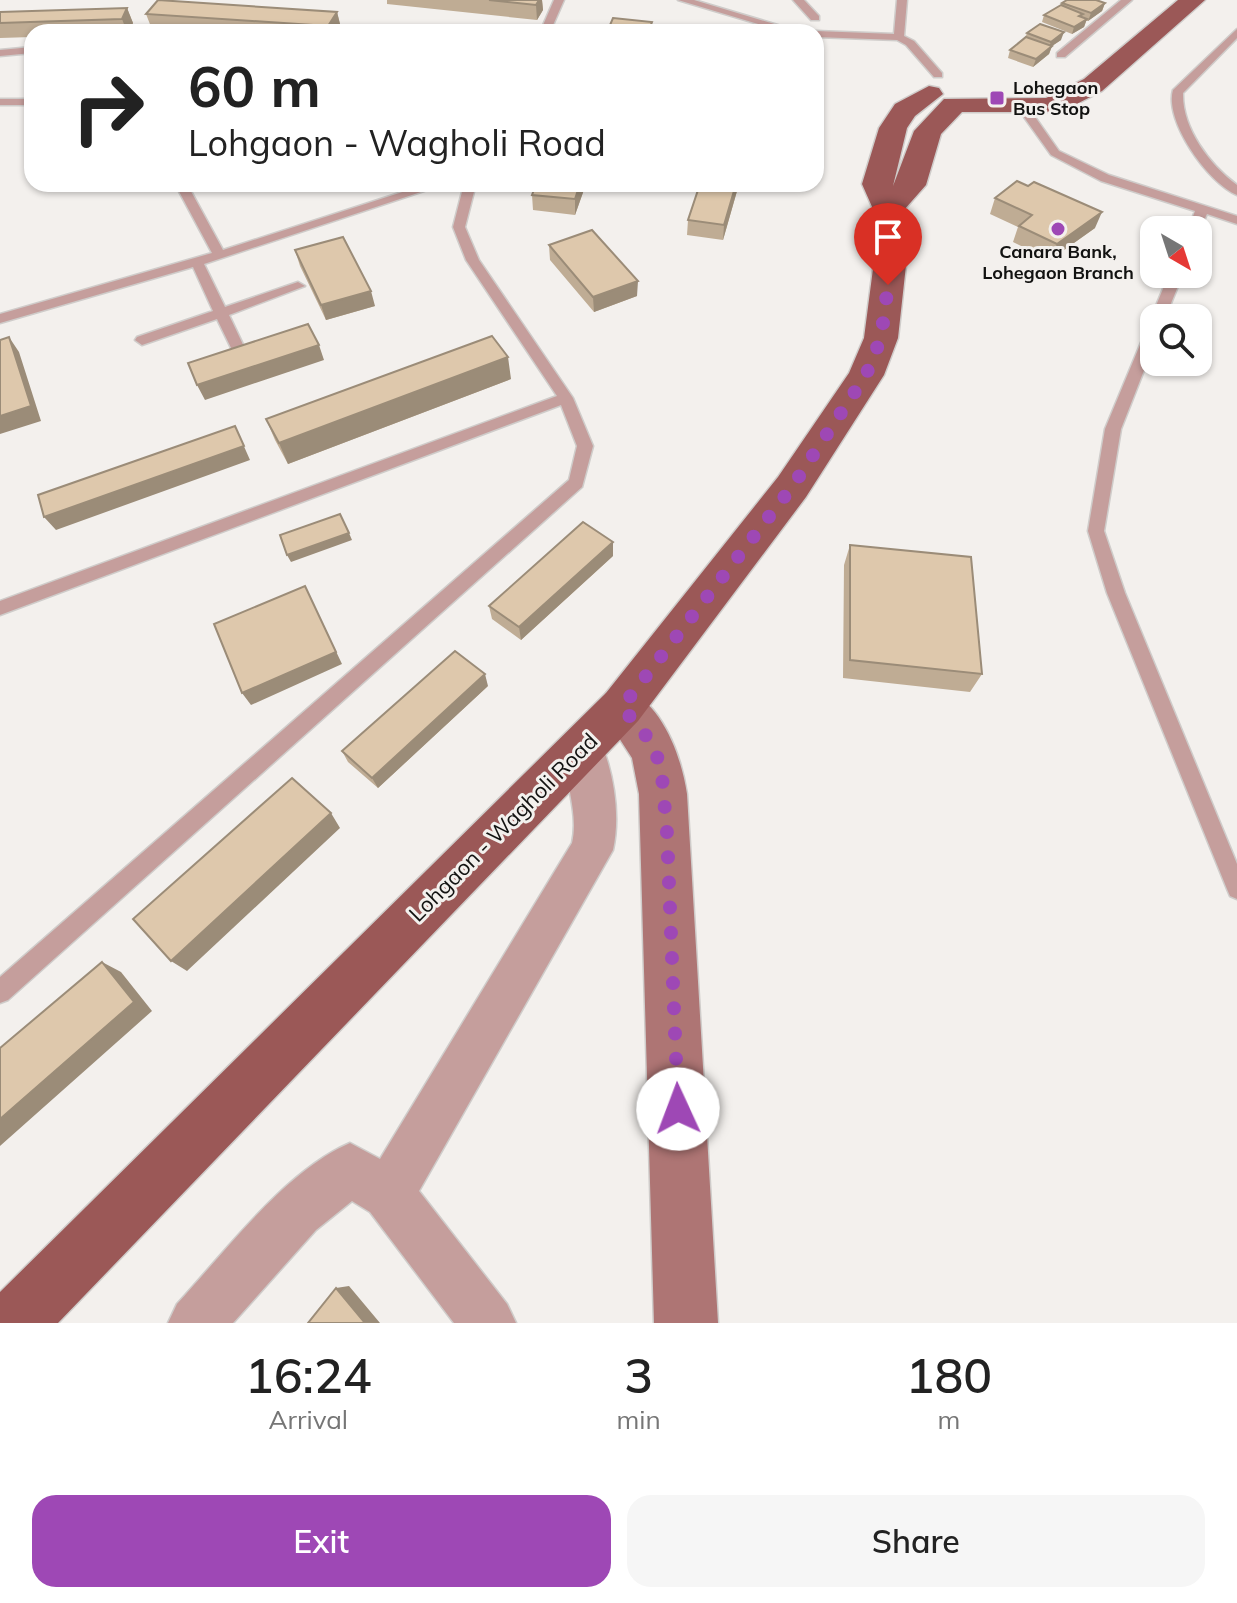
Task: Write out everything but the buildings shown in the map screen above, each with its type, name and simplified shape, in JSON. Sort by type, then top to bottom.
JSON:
[{"type":"main road","points":[[960,89],[1022,106],[1051,106],[1107,74],[1193,0]]},
{"type":"main road","points":[[960,89],[1045,86],[1077,92]]},
{"type":"main road","name":"Lohgaon - Wagholi Road","points":[[14,1323],[622,707],[792,487],[866,375],[881,338],[886,309],[893,238],[888,209],[911,185],[928,131],[960,89]]},
{"type":"main road","points":[[622,707],[647,737],[661,765],[686,1323]]},
{"type":"street","points":[[388,1194],[592,850],[598,822],[583,746]]},
{"type":"street","points":[[196,1323],[298,1212],[350,1169],[388,1194],[488,1323]]},
{"type":"lane","points":[[548,24],[559,0]]},
{"type":"lane","points":[[683,0],[768,24]]},
{"type":"lane","points":[[798,0],[815,18]]},
{"type":"lane","points":[[899,37],[902,0]]},
{"type":"lane","points":[[1061,55],[1127,0]]},
{"type":"lane","points":[[1237,32],[1177,92],[1175,103],[1202,157],[1222,181],[1237,191]]},
{"type":"lane","points":[[824,34],[899,37],[910,43],[960,89]]},
{"type":"lane","points":[[0,53],[24,51]]},
{"type":"lane","points":[[0,102],[24,102]]},
{"type":"lane","points":[[1022,106],[1055,153],[1105,178],[1237,220]]},
{"type":"lane","points":[[185,192],[220,255]]},
{"type":"lane","points":[[0,319],[220,255],[414,192]]},
{"type":"lane","points":[[0,992],[576,483],[585,446],[566,398],[473,260],[459,227],[468,192]]},
{"type":"lane","points":[[1200,216],[1202,210]]},
{"type":"lane","points":[[197,262],[240,353]]},
{"type":"lane","points":[[142,340],[298,286]]},
{"type":"lane","points":[[1140,362],[1113,429],[1096,531],[1116,593],[1237,889]]},
{"type":"lane","points":[[0,608],[566,398]]},
{"type":"place","name":"Lohegaon Bus Stop","points":[[997,98]]},
{"type":"place","name":"Canara Bank, Lohegaon Branch","points":[[1058,229]]},
{"type":"route","points":[[678,1109],[667,833],[661,765],[647,737],[622,707],[792,487],[866,375],[881,338],[888,285]]}]
